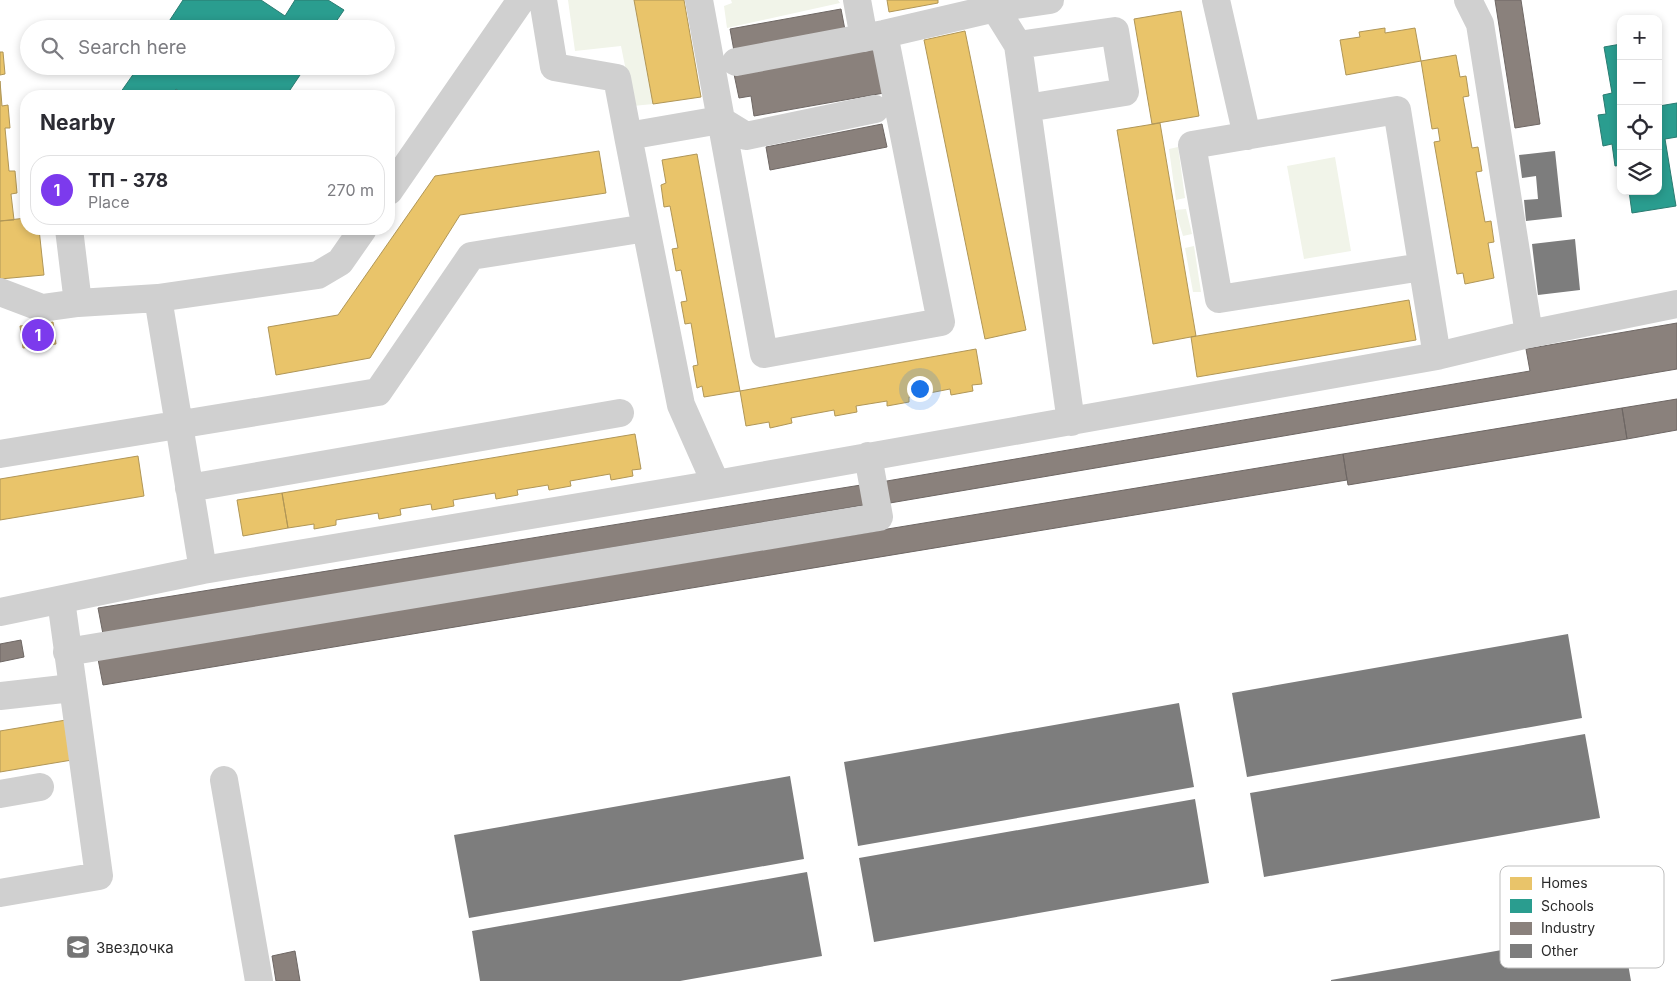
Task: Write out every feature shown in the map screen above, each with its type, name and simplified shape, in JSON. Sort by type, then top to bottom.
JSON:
[{"type":"street","points":[[395,182],[521,0]]},
{"type":"street","points":[[542,0],[554,67],[617,78],[681,405],[716,484]]},
{"type":"street","points":[[699,0],[764,354],[941,322],[874,36],[857,0]]},
{"type":"street","points":[[736,62],[874,36],[994,4],[1050,0]]},
{"type":"street","points":[[1216,0],[1247,136]]},
{"type":"street","points":[[1468,0],[1480,24],[1529,334]]},
{"type":"street","points":[[994,4],[1018,46],[1072,422]]},
{"type":"street","points":[[1018,46],[1115,31],[1125,92],[1027,108]]},
{"type":"street","points":[[628,136],[720,120],[746,136],[876,110]]},
{"type":"street","points":[[1422,267],[1219,298],[1192,145],[1397,110],[1437,356]]},
{"type":"street","points":[[0,454],[378,392],[471,256],[646,228]]},
{"type":"street","points":[[70,235],[78,303]]},
{"type":"street","points":[[0,292],[42,308],[78,303],[158,298],[318,275],[340,262],[359,235]]},
{"type":"street","points":[[158,298],[203,570]]},
{"type":"street","points":[[0,612],[203,570],[716,484],[1437,356],[1529,334],[1677,304]]},
{"type":"street","points":[[189,488],[620,413]]},
{"type":"street","points":[[67,652],[878,517],[868,456]]},
{"type":"street","points":[[0,893],[99,876],[61,600]]},
{"type":"street","points":[[0,696],[72,688]]},
{"type":"street","points":[[224,780],[259,981]]},
{"type":"street","points":[[0,794],[40,787]]},
{"type":"shaded area","points":[[568,0],[634,0],[653,104],[633,106],[621,46],[575,51]]},
{"type":"shaded area","points":[[731,0],[838,0],[840,3],[727,28],[724,6],[732,3]]},
{"type":"shaded area","points":[[1178,147],[1185,198],[1176,200],[1169,149]]},
{"type":"shaded area","points":[[1335,157],[1351,251],[1304,259],[1287,166]]},
{"type":"shaded area","points":[[1186,209],[1192,234],[1183,236],[1175,210]]},
{"type":"shaded area","points":[[1194,246],[1201,292],[1193,292],[1185,248]]},
{"type":"building: Homes","points":[[634,0],[684,0],[701,97],[653,104]]},
{"type":"building: Homes","points":[[887,0],[938,0],[938,3],[889,12]]},
{"type":"building: Homes","points":[[1181,11],[1199,116],[1152,124],[1134,19]]},
{"type":"building: Homes","points":[[1385,28],[1385,33],[1415,28],[1421,61],[1346,75],[1340,40],[1360,37],[1359,32]]},
{"type":"building: Homes","points":[[965,31],[1026,330],[985,339],[924,40]]},
{"type":"building: Homes","points":[[0,52],[3,52],[5,74],[0,75]]},
{"type":"building: Homes","points":[[1456,55],[1460,77],[1466,76],[1469,96],[1463,97],[1472,148],[1478,147],[1482,171],[1476,172],[1485,222],[1491,221],[1494,242],[1488,243],[1494,278],[1465,284],[1463,273],[1457,274],[1434,142],[1440,141],[1438,128],[1432,129],[1421,61]]},
{"type":"building: Homes","points":[[0,81],[2,106],[8,105],[10,128],[5,128],[9,171],[15,171],[17,193],[11,194],[14,220],[0,221]]},
{"type":"building: Homes","points":[[1160,123],[1196,336],[1153,344],[1117,130]]},
{"type":"building: Homes","points":[[599,151],[606,193],[460,215],[370,358],[276,375],[268,327],[338,315],[435,176]]},
{"type":"building: Homes","points":[[697,154],[740,391],[704,397],[702,386],[697,388],[693,366],[698,365],[691,323],[685,324],[681,302],[687,301],[681,270],[676,271],[672,249],[678,248],[670,206],[664,207],[661,185],[666,183],[662,160]]},
{"type":"building: Homes","points":[[20,219],[20,235],[40,235],[44,275],[0,279],[0,221]]},
{"type":"building: Homes","points":[[1409,300],[1416,340],[1197,377],[1191,337]]},
{"type":"building: Homes","points":[[53,322],[56,344],[23,348],[20,326]]},
{"type":"building: Homes","points":[[976,349],[982,384],[972,385],[973,391],[951,395],[950,389],[909,397],[909,402],[887,406],[887,401],[856,406],[857,412],[835,416],[834,410],[791,418],[792,423],[770,428],[769,422],[746,426],[740,391]]},
{"type":"building: Homes","points":[[635,434],[641,469],[632,470],[633,476],[611,480],[610,474],[570,481],[571,486],[549,490],[548,485],[517,490],[518,495],[496,499],[495,493],[453,500],[454,506],[432,510],[431,504],[400,509],[401,515],[379,519],[378,513],[336,520],[336,525],[314,529],[314,524],[288,528],[282,493]]},
{"type":"building: Homes","points":[[138,456],[144,496],[0,520],[0,479]]},
{"type":"building: Homes","points":[[282,493],[288,528],[243,536],[237,500]]},
{"type":"building: Homes","points":[[66,720],[72,760],[0,772],[0,731]]},
{"type":"building: Schools","points":[[183,0],[261,0],[285,16],[295,0],[328,0],[344,10],[337,20],[170,20]]},
{"type":"building: Schools","points":[[1617,45],[1617,166],[1615,166],[1612,144],[1603,146],[1598,115],[1606,114],[1603,95],[1612,93],[1604,47]]},
{"type":"building: Schools","points":[[133,75],[300,75],[290,90],[122,90]]},
{"type":"building: Schools","points":[[1677,103],[1677,137],[1665,139],[1676,206],[1632,213],[1630,195],[1662,195],[1662,106]]},
{"type":"building: Industry","points":[[1495,0],[1521,0],[1540,124],[1515,128]]},
{"type":"building: Industry","points":[[841,9],[845,30],[734,51],[730,29]]},
{"type":"building: Industry","points":[[876,48],[884,93],[754,116],[751,96],[739,98],[734,74]]},
{"type":"building: Industry","points":[[882,124],[887,147],[770,170],[766,147]]},
{"type":"building: Industry","points":[[1677,323],[1677,369],[884,504],[881,482],[1530,371],[1526,349]]},
{"type":"building: Industry","points":[[1677,399],[1677,430],[1627,439],[1622,408]]},
{"type":"building: Industry","points":[[1622,408],[1627,439],[1348,485],[1343,454]]},
{"type":"building: Industry","points":[[1343,454],[1347,480],[103,685],[98,659]]},
{"type":"building: Industry","points":[[861,485],[864,505],[103,634],[98,608]]},
{"type":"building: Industry","points":[[21,640],[24,657],[0,662],[0,644]]},
{"type":"building: Industry","points":[[295,951],[300,981],[276,981],[272,956]]},
{"type":"building: Other","points":[[1555,151],[1562,217],[1526,221],[1524,200],[1538,199],[1536,176],[1522,178],[1519,155]]},
{"type":"building: Other","points":[[1575,239],[1580,290],[1538,295],[1532,244]]},
{"type":"building: Other","points":[[1568,634],[1582,718],[1247,777],[1232,693]]},
{"type":"building: Other","points":[[1179,703],[1194,787],[858,846],[844,762]]},
{"type":"building: Other","points":[[1585,734],[1600,818],[1264,877],[1250,793]]},
{"type":"building: Other","points":[[790,776],[804,859],[469,918],[454,835]]},
{"type":"building: Other","points":[[1195,799],[1209,883],[874,942],[859,858]]},
{"type":"building: Other","points":[[807,872],[822,956],[680,981],[480,981],[472,931]]},
{"type":"building: Other","points":[[1500,950],[1500,968],[1629,968],[1631,981],[1331,981]]},
{"type":"place","name":"ТП - 378","points":[[38,335]]},
{"type":"place","name":"Звездочка","points":[[78,947]]}]
